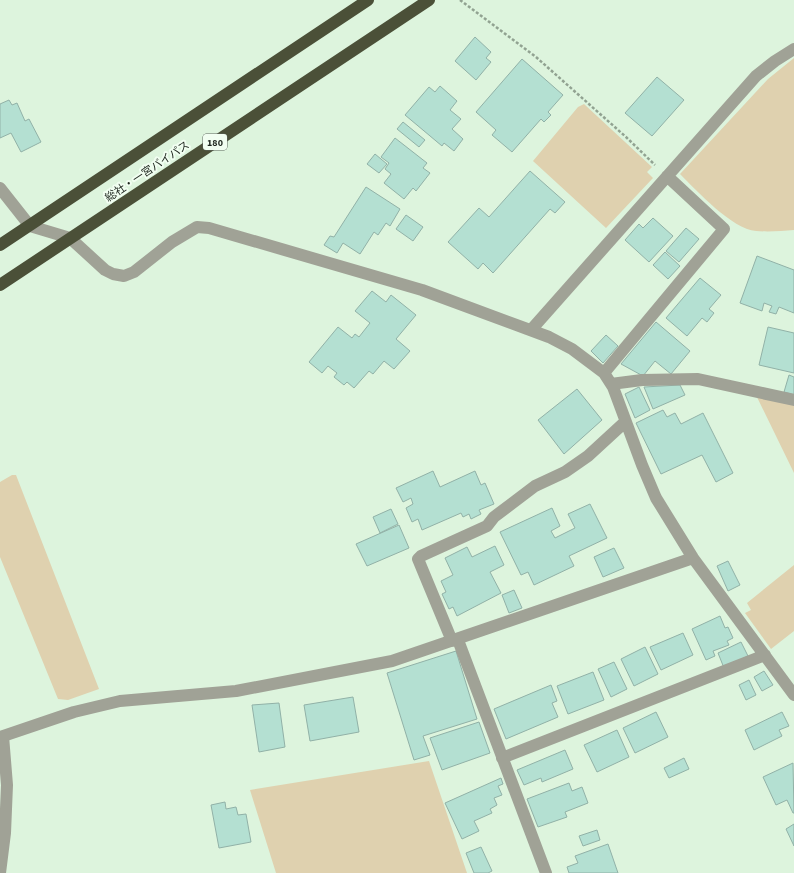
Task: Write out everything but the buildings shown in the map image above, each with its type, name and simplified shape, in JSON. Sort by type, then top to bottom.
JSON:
[{"type":"highway","name":"総社・一宮バイパス","points":[[0,245],[368,0]]},
{"type":"highway","name":"総社・一宮バイパス","points":[[0,285],[430,0]]},
{"type":"street","points":[[531,330],[756,76],[775,61],[794,49]]},
{"type":"street","points":[[607,378],[724,229],[667,176]]},
{"type":"street","points":[[0,188],[30,226],[70,238],[105,270],[113,274],[124,276],[134,272],[172,242],[197,227],[209,228],[422,290],[549,337],[572,349],[607,378],[656,498],[694,558],[794,695]]},
{"type":"street","points":[[607,378],[642,380],[698,380],[794,400]]},
{"type":"street","points":[[546,873],[455,640],[418,559],[421,556],[487,526],[494,517],[535,486],[565,472],[588,456],[626,422]]},
{"type":"street","points":[[0,873],[5,833],[7,785],[1,737],[74,712],[120,701],[236,691],[392,661],[694,558]]},
{"type":"street","points":[[502,758],[765,656]]},
{"type":"path","points":[[460,0],[536,56],[667,176]]},
{"type":"shaded area","points":[[794,58],[794,230],[756,231],[747,229],[736,224],[715,208],[680,174],[768,79]]},
{"type":"shaded area","points":[[584,104],[652,167],[647,172],[653,178],[606,228],[533,161],[578,107]]},
{"type":"shaded area","points":[[755,393],[794,403],[794,473]]},
{"type":"shaded area","points":[[12,475],[16,475],[99,689],[68,700],[58,699],[0,557],[0,482]]},
{"type":"shaded area","points":[[794,565],[794,631],[771,649],[745,613],[751,610],[747,603]]},
{"type":"shaded area","points":[[429,761],[467,873],[276,873],[250,790]]}]
